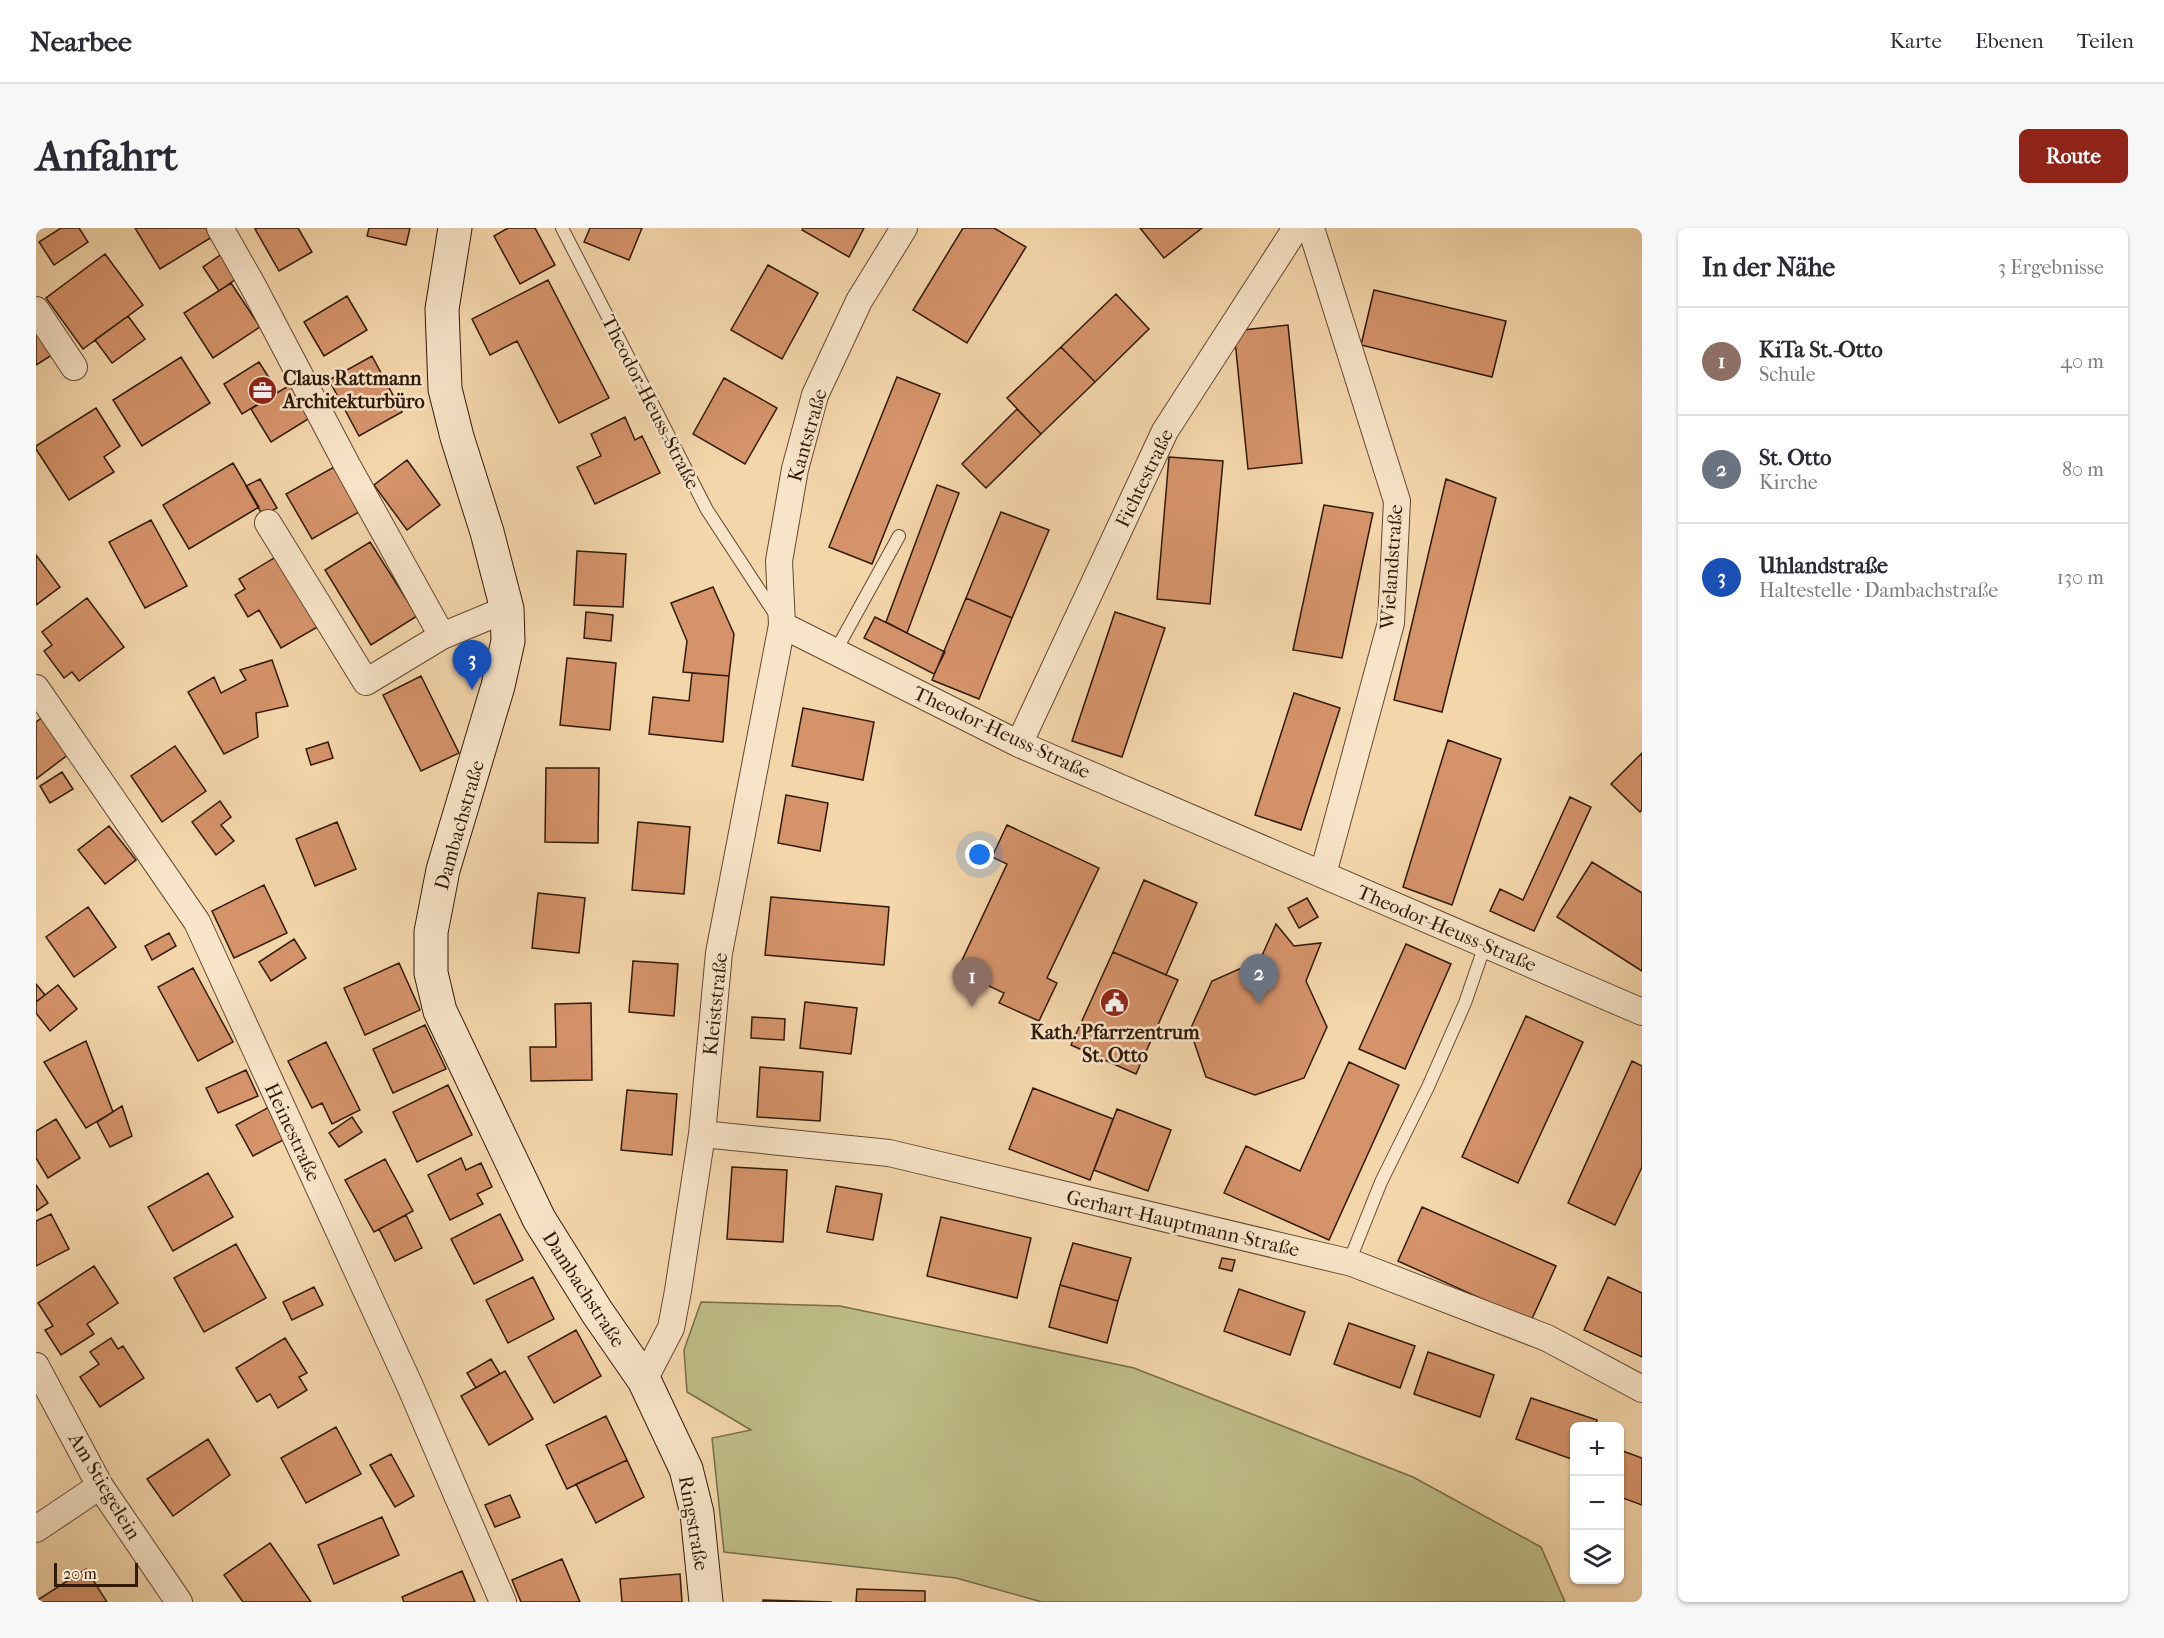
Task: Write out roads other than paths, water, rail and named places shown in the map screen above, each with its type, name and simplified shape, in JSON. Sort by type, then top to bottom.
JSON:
[{"type":"street","points":[[220,228],[442,636]]},
{"type":"street","name":"Dambachstraße","points":[[455,228],[442,309],[446,388],[457,437],[487,532],[507,609],[508,642],[498,686],[443,870],[431,932],[430,973],[440,1011],[539,1219],[597,1312],[644,1380]]},
{"type":"street","name":"Kantstraße","points":[[782,625],[779,561],[795,469],[815,394],[859,301],[904,228]]},
{"type":"street","name":"Fichtestraße","points":[[1019,744],[1165,431],[1296,228]]},
{"type":"street","name":"Wielandstraße","points":[[1311,228],[1397,501],[1391,623],[1323,874]]},
{"type":"street","points":[[36,310],[74,367]]},
{"type":"street","points":[[268,523],[366,682],[442,636],[507,609]]},
{"type":"street","name":"Theodor-Heuss-Straße","points":[[782,625],[1019,744],[1642,1012]]},
{"type":"street","name":"Kleiststraße","points":[[644,1380],[671,1328],[702,1134],[719,953],[782,625]]},
{"type":"street","name":"Heinestraße","points":[[36,688],[197,922],[410,1386],[503,1602]]},
{"type":"street","name":"Gerhart-Hauptmann-Straße","points":[[702,1134],[889,1153],[1349,1262],[1547,1338],[1642,1389]]},
{"type":"street","name":"Am Stiegelein","points":[[36,1366],[100,1486],[179,1602]]},
{"type":"street","name":"Ringstraße","points":[[644,1380],[686,1469],[697,1513],[706,1602]]},
{"type":"street","points":[[36,1529],[100,1486]]},
{"type":"lane","name":"Theodor-Heuss-Straße","points":[[562,228],[707,510],[782,625]]},
{"type":"lane","points":[[835,652],[899,536]]},
{"type":"lane","points":[[1349,1262],[1381,1182],[1428,1087],[1465,1003],[1485,945]]},
{"type":"place","name":"Claus Rattmann Architekturbüro","points":[[262,390]]},
{"type":"place","name":"Uhlandstraße","points":[[472,690]]},
{"type":"place","name":"Kath. Pfarrzentrum St. Otto","points":[[1115,1002]]},
{"type":"place","name":"St. Otto","points":[[1259,1004]]},
{"type":"place","name":"KiTa St.-Otto","points":[[972,1007]]}]
